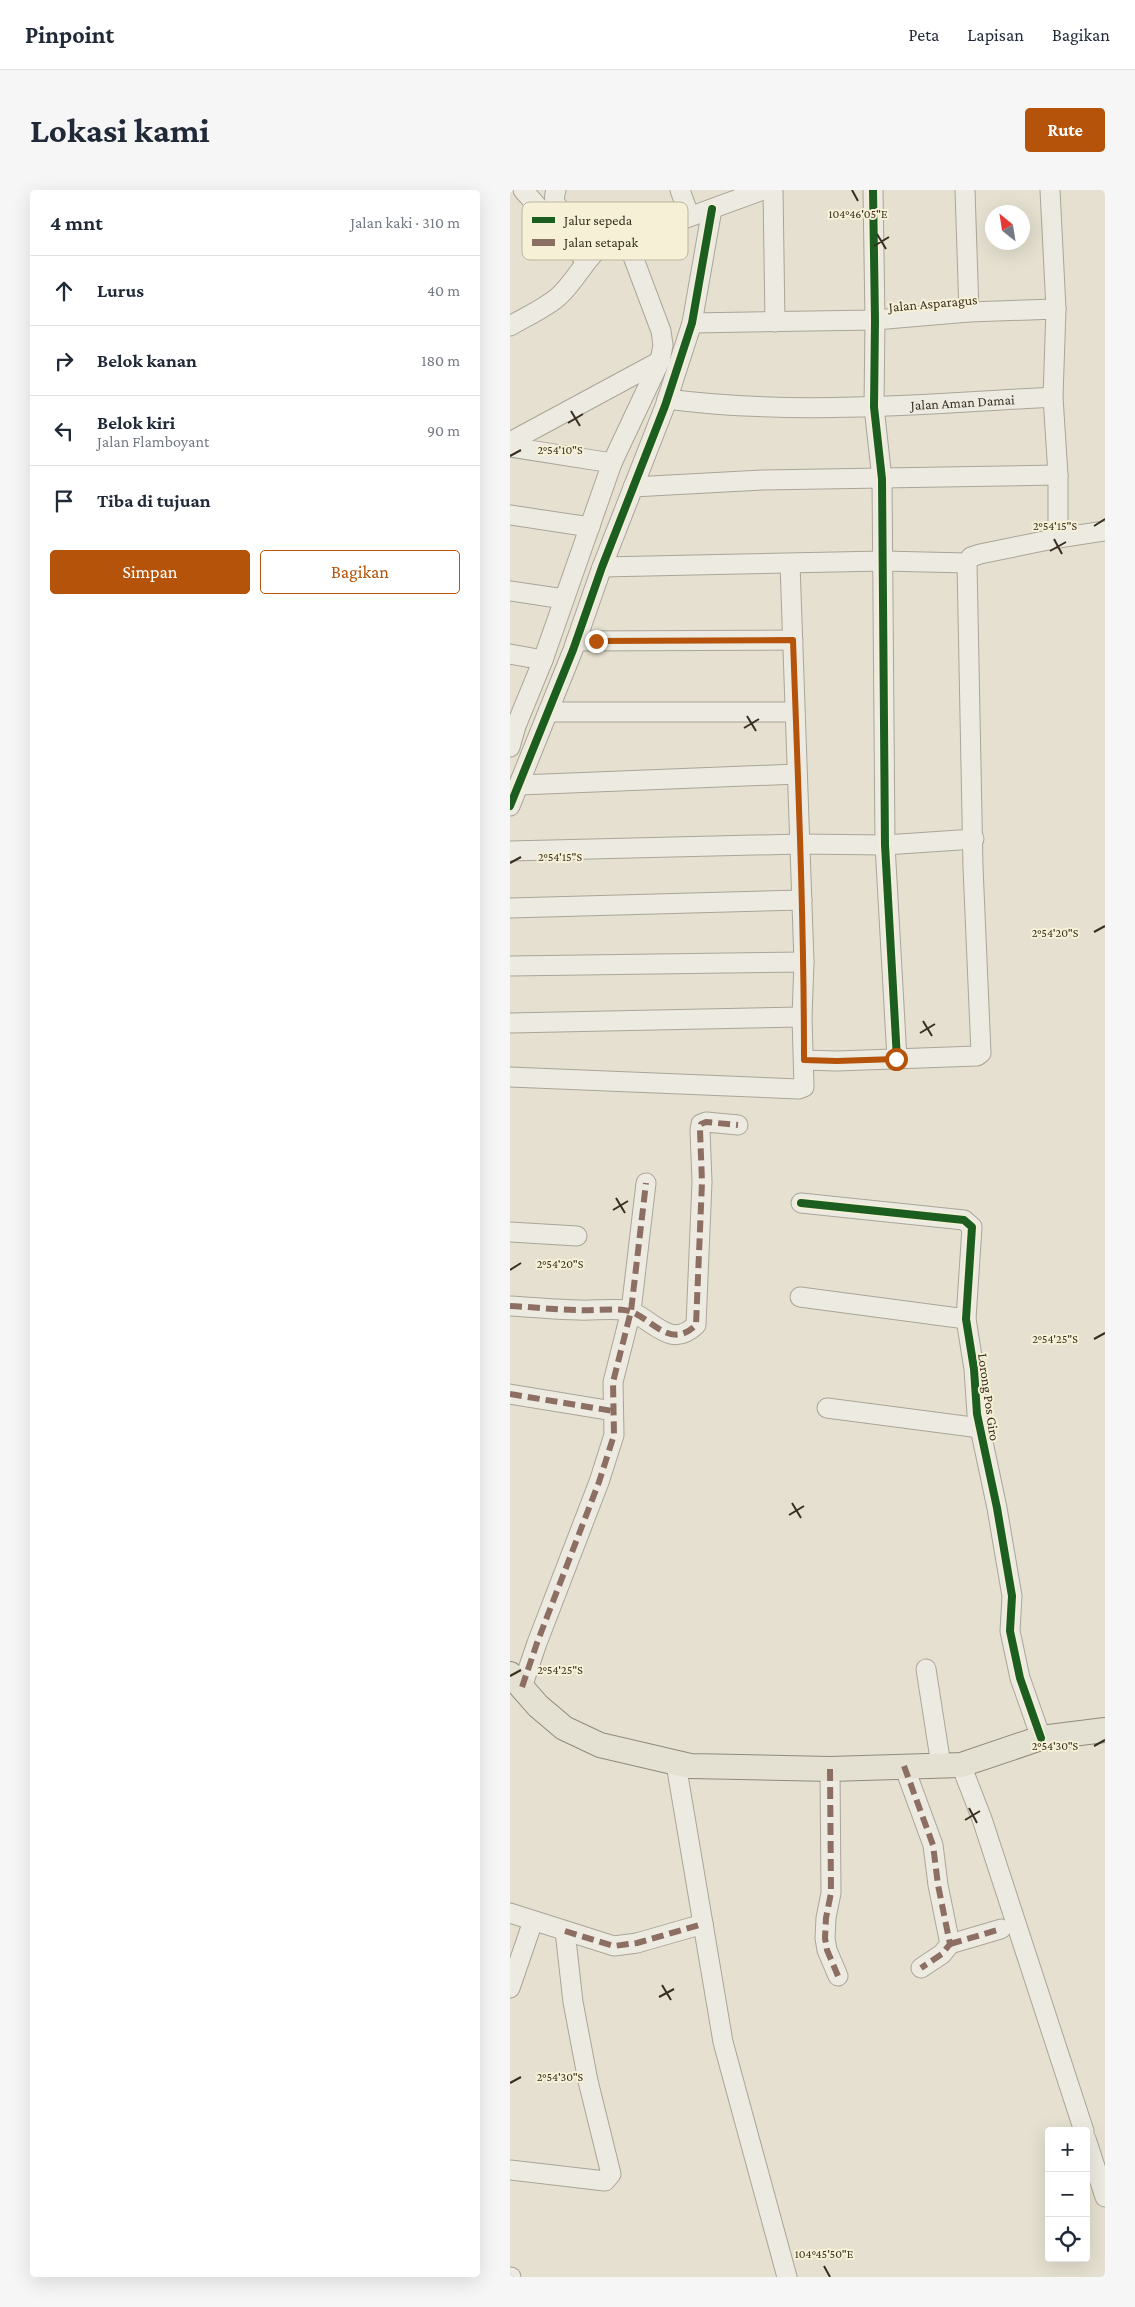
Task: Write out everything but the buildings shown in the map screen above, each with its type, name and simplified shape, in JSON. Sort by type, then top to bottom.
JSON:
[{"type":"main road","points":[[516,1681],[538,1706],[564,1728],[600,1745],[676,1764],[830,1769],[951,1765],[1041,1738],[1104,1735]]},
{"type":"street","points":[[523,190],[535,202]]},
{"type":"street","points":[[680,190],[684,202]]},
{"type":"street","points":[[689,215],[712,209],[761,190],[775,322]]},
{"type":"street","points":[[873,190],[876,320],[874,407],[882,479],[885,845],[896,1059]]},
{"type":"street","points":[[965,190],[970,312]]},
{"type":"street","points":[[1050,190],[1056,309],[1053,397],[1058,475],[1058,538]]},
{"type":"street","points":[[510,806],[576,641],[602,567],[667,399],[692,323],[712,209]]},
{"type":"street","points":[[510,326],[557,298],[572,283],[588,260]]},
{"type":"street","points":[[510,747],[513,725],[543,660],[612,463],[660,361],[663,345],[661,331],[634,260]]},
{"type":"street","name":"Jalan Asparagus","points":[[692,323],[876,320],[970,312],[1056,309]]},
{"type":"street","points":[[510,442],[660,361]]},
{"type":"street","name":"Jalan Aman Damai","points":[[667,399],[713,405],[874,407],[1053,397]]},
{"type":"street","points":[[510,447],[612,463]]},
{"type":"street","points":[[633,487],[762,480],[1058,475]]},
{"type":"street","points":[[510,515],[590,528]]},
{"type":"street","points":[[602,567],[883,561],[966,563],[971,558],[980,554],[1058,538],[1105,531]]},
{"type":"street","points":[[804,1060],[837,1061],[978,1056],[981,1053],[966,563]]},
{"type":"street","points":[[510,1077],[800,1089],[804,1087],[802,1017],[804,962],[790,564]]},
{"type":"street","points":[[510,591],[564,599]]},
{"type":"street","points":[[576,641],[793,640]]},
{"type":"street","points":[[510,654],[543,660]]},
{"type":"street","points":[[548,712],[795,712]]},
{"type":"street","points":[[520,784],[797,774]]},
{"type":"street","points":[[510,851],[800,844],[885,845],[974,838]]},
{"type":"street","points":[[510,908],[802,900]]},
{"type":"street","points":[[510,966],[804,962]]},
{"type":"street","points":[[510,1023],[802,1017]]},
{"type":"street","points":[[510,1306],[631,1311],[665,1333],[685,1334],[696,1325],[702,1182],[701,1124],[706,1122],[738,1124]]},
{"type":"street","points":[[516,1681],[536,1643],[599,1482],[614,1435],[613,1382],[631,1311],[646,1184]]},
{"type":"street","name":"Lorong Pos Giro","points":[[801,1203],[964,1220],[970,1224],[972,1235],[966,1320],[974,1369],[980,1428],[997,1508],[1012,1596],[1010,1631],[1018,1669],[1041,1738]]},
{"type":"street","points":[[510,1232],[577,1236]]},
{"type":"street","points":[[800,1296],[966,1320]]},
{"type":"street","points":[[510,1394],[613,1411]]},
{"type":"street","points":[[827,1408],[980,1428]]},
{"type":"street","points":[[926,1670],[951,1765],[982,1819],[1083,2127]]},
{"type":"street","points":[[676,1764],[722,2042],[787,2277]]},
{"type":"street","points":[[904,1766],[933,1845],[938,1884],[950,1944]]},
{"type":"street","points":[[830,1769],[832,1893],[826,1918],[825,1938],[827,1950],[838,1976]]},
{"type":"street","points":[[510,1913],[614,1946],[637,1943],[703,1924]]},
{"type":"street","points":[[510,1988],[533,1921]]},
{"type":"street","points":[[921,1968],[942,1954],[950,1944],[1001,1929]]},
{"type":"street","points":[[510,2170],[548,2176],[605,2181],[611,2174],[588,2081],[575,2010],[565,1931]]},
{"type":"street","points":[[1090,2151],[1105,2197]]},
{"type":"marked path","points":[[510,1306],[627,1311],[640,1316],[671,1334],[687,1332],[696,1325],[702,1182],[701,1124],[706,1122],[738,1125]]},
{"type":"marked path","points":[[522,1687],[599,1482],[614,1435],[613,1382],[631,1311],[646,1183]]},
{"type":"marked path","points":[[510,1394],[613,1411]]},
{"type":"marked path","points":[[904,1766],[933,1845],[938,1885],[950,1944],[942,1954],[921,1968]]},
{"type":"marked path","points":[[830,1769],[831,1893],[826,1918],[825,1938],[827,1950],[838,1976]]},
{"type":"marked path","points":[[565,1931],[614,1946],[637,1943],[703,1924]]},
{"type":"marked path","points":[[950,1944],[1001,1929]]},
{"type":"cycle path","points":[[873,190],[874,407],[882,479],[885,845],[897,1059]]},
{"type":"cycle path","points":[[510,806],[573,650],[602,567],[665,406],[692,323],[712,209]]},
{"type":"cycle path","points":[[801,1203],[964,1220],[972,1227],[966,1319],[974,1369],[977,1414],[997,1508],[1012,1596],[1010,1631],[1020,1678],[1041,1738]]},
{"type":"route","points":[[596,641],[793,640],[804,962],[802,1017],[804,1060],[896,1059]]}]
